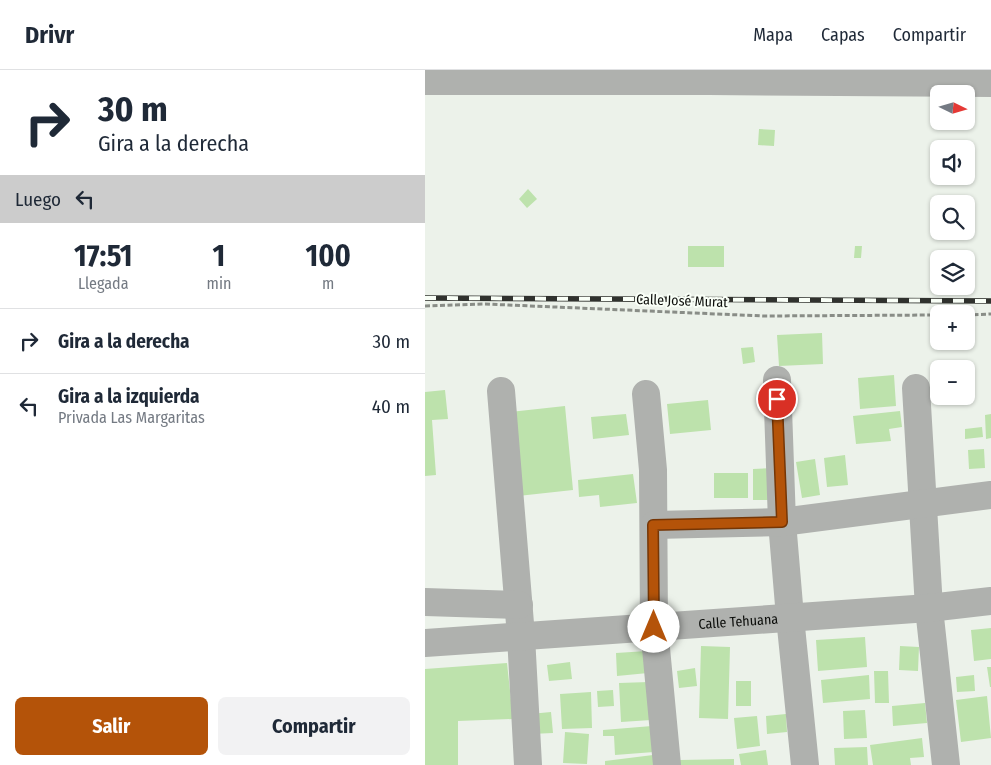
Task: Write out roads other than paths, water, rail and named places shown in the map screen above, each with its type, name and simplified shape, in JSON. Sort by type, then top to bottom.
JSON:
[{"type":"street","points":[[425,81],[708,75],[991,83]]},
{"type":"street","points":[[777,380],[782,522],[805,765]]},
{"type":"street","points":[[916,388],[929,608],[946,765]]},
{"type":"street","points":[[501,391],[519,605],[528,765]]},
{"type":"street","points":[[646,394],[653,470],[654,627],[667,765]]},
{"type":"street","points":[[653,525],[782,522],[991,495]]},
{"type":"street","name":"Calle Tehuana","points":[[425,643],[929,608],[991,601]]},
{"type":"street","points":[[425,602],[519,605]]},
{"type":"railway","points":[[425,298],[991,301]]}]
